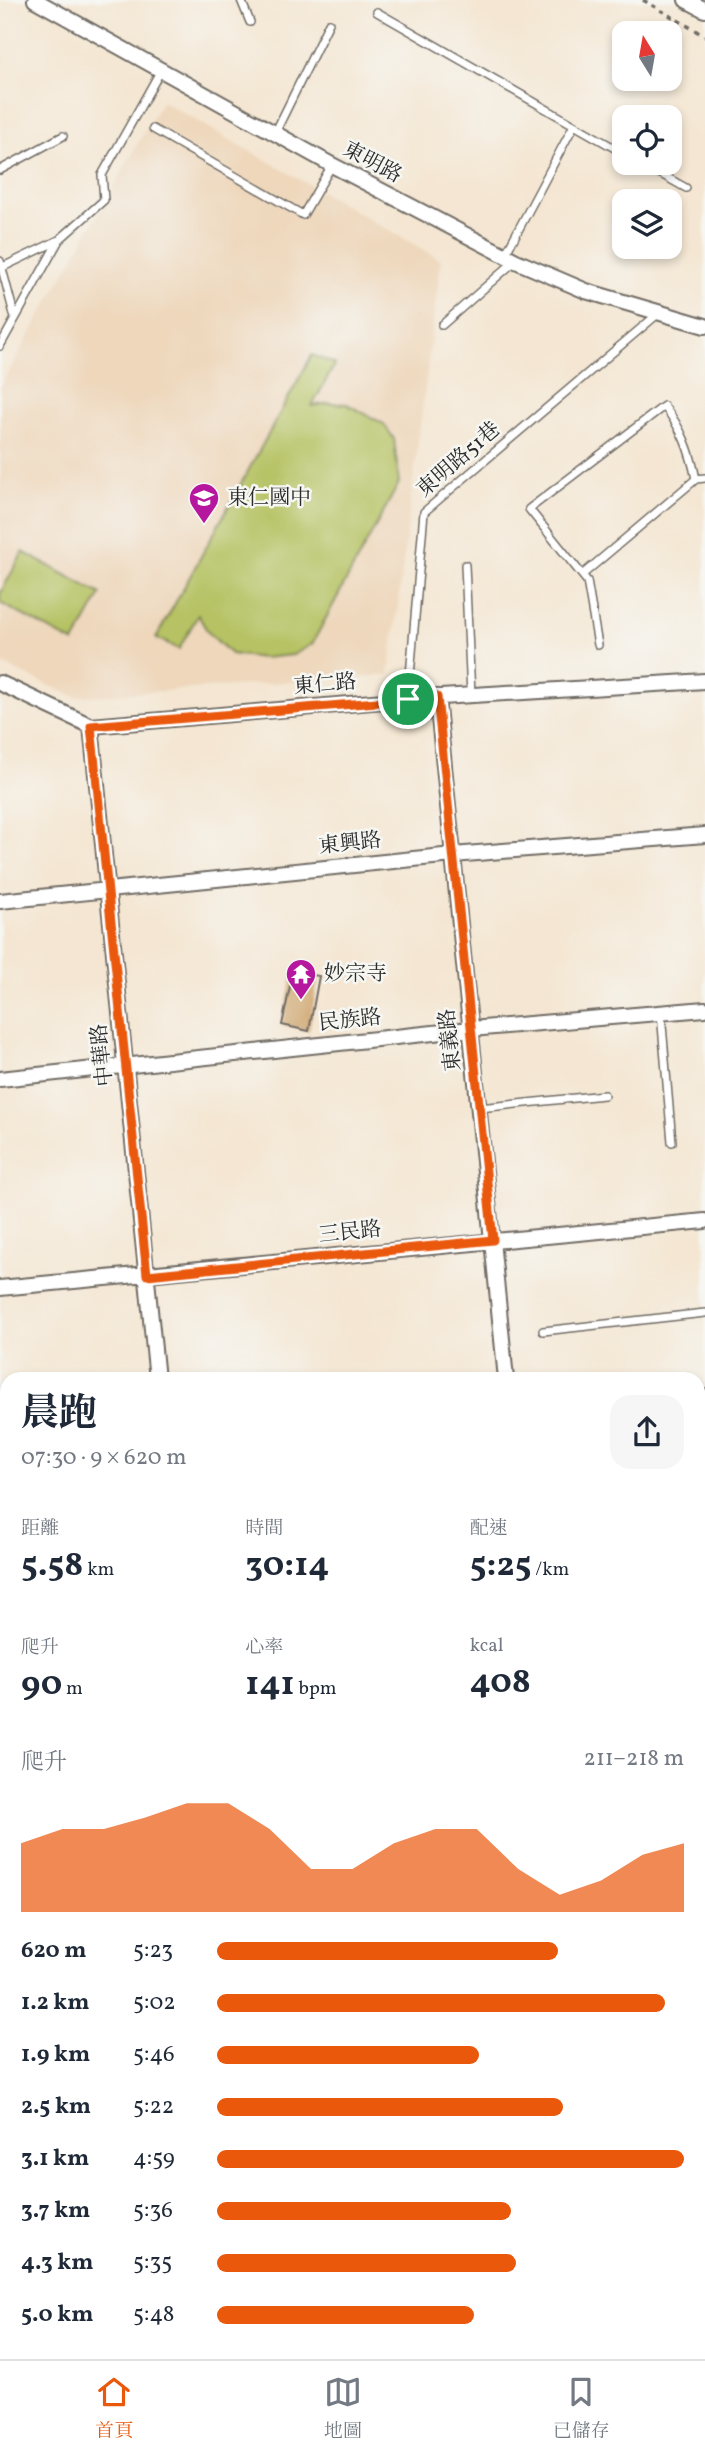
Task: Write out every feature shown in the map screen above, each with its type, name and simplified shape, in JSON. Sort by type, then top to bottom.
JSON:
[{"type":"street","name":"東明路","points":[[35,0],[332,165],[510,258],[586,291],[705,326]]},
{"type":"street","points":[[686,0],[705,10]]},
{"type":"street","name":"東仁路","points":[[91,726],[408,699],[705,681]]},
{"type":"street","points":[[0,683],[91,726]]},
{"type":"street","name":"東義路","points":[[437,697],[505,1372]]},
{"type":"street","name":"中華路","points":[[91,726],[156,1372]]},
{"type":"street","name":"東興路","points":[[0,901],[453,855],[705,835]]},
{"type":"street","name":"民族路","points":[[0,1079],[471,1029],[705,1009]]},
{"type":"street","name":"三民路","points":[[0,1288],[705,1221]]},
{"type":"lane","points":[[241,0],[250,22]]},
{"type":"lane","points":[[377,12],[612,147]]},
{"type":"lane","points":[[275,134],[329,23]]},
{"type":"lane","points":[[0,346],[59,240],[104,200],[102,175],[162,70]]},
{"type":"lane","points":[[442,325],[510,258],[574,125]]},
{"type":"lane","points":[[152,129],[303,215],[332,165]]},
{"type":"lane","points":[[0,170],[63,136]]},
{"type":"lane","points":[[663,175],[686,188]]},
{"type":"lane","points":[[15,318],[1,264],[59,240]]},
{"type":"lane","name":"東明路51巷","points":[[408,699],[424,512],[659,313]]},
{"type":"lane","points":[[598,645],[587,581],[529,509],[664,407],[677,423],[690,447],[695,479]]},
{"type":"lane","points":[[582,575],[695,479],[705,478]]},
{"type":"lane","points":[[465,565],[471,695]]},
{"type":"lane","points":[[661,1013],[673,1142]]},
{"type":"lane","points":[[479,1108],[604,1095]]},
{"type":"lane","points":[[543,1331],[705,1313]]},
{"type":"path","points":[[642,0],[705,36]]},
{"type":"shaded area","name":"東仁國中","points":[[162,101],[441,260],[389,675],[75,697],[0,663],[0,387]]},
{"type":"green space","points":[[312,355],[335,364],[312,406],[347,404],[384,424],[394,439],[399,483],[312,644],[293,655],[263,658],[231,654],[208,632],[198,615],[179,649],[156,638]]},
{"type":"green space","points":[[23,552],[101,594],[74,643],[0,603],[0,594]]},
{"type":"building","name":"妙宗寺","points":[[293,972],[319,976],[309,1031],[282,1025]]},
{"type":"place","name":"東仁國中","points":[[204,525]]},
{"type":"place","name":"妙宗寺","points":[[301,1001]]},
{"type":"route","points":[[437,697],[493,1240],[147,1275],[91,726],[408,699],[437,697]]}]
